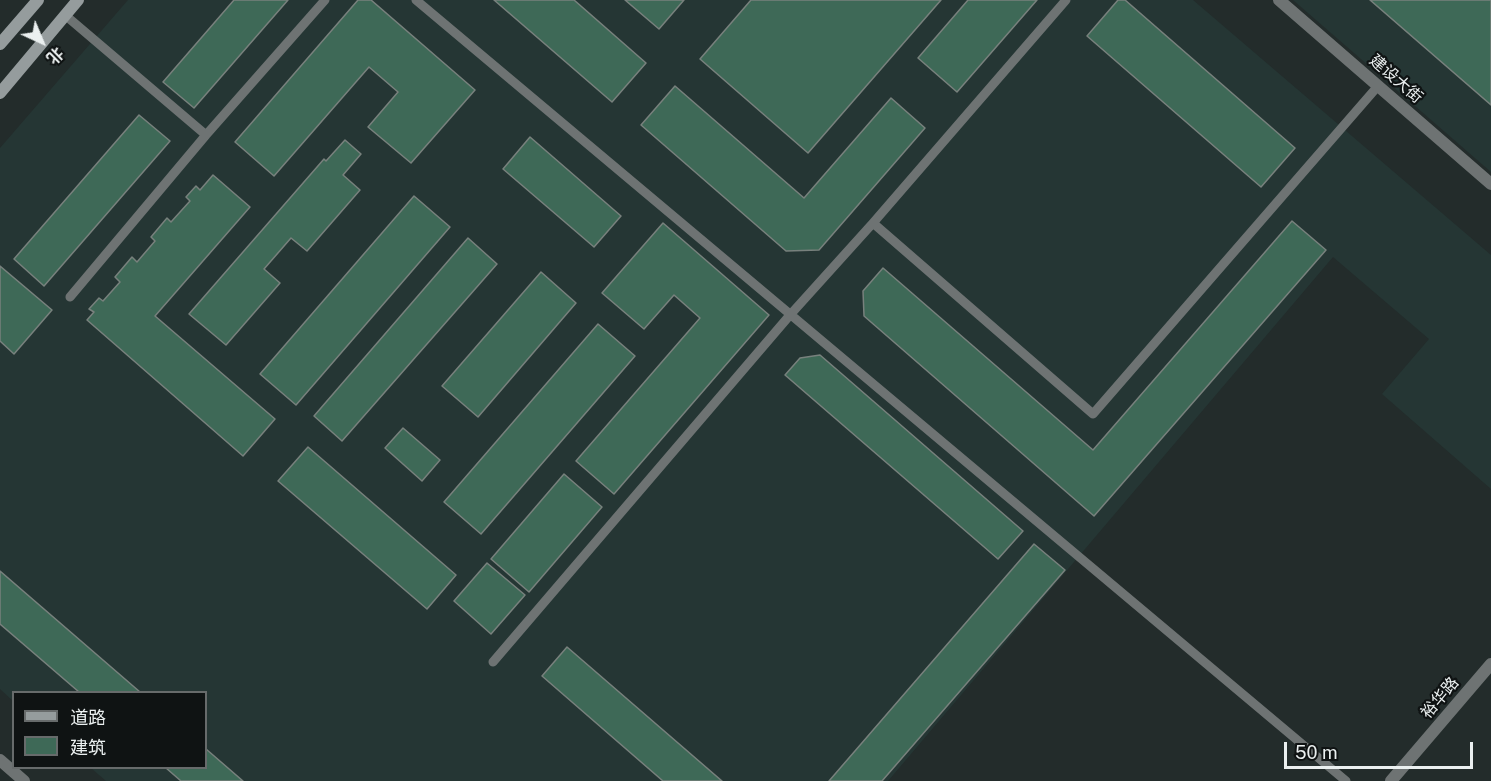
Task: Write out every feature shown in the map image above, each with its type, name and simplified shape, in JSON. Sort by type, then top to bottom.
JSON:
[{"type":"main road","points":[[0,44],[38,0]]},
{"type":"main road","points":[[0,93],[78,0]]},
{"type":"street","name":"建设大街","points":[[1279,0],[1491,183]]},
{"type":"street","name":"裕华路","points":[[1391,781],[1491,664]]},
{"type":"street","points":[[0,760],[24,781]]},
{"type":"lane","points":[[70,297],[206,135],[325,0]]},
{"type":"lane","points":[[416,0],[1346,781]]},
{"type":"lane","points":[[492,662],[790,315],[1066,0]]},
{"type":"lane","points":[[65,15],[206,135]]},
{"type":"lane","points":[[873,223],[1093,414],[1378,86]]},
{"type":"shaded area","points":[[128,0],[1193,0],[1491,255],[1491,489],[1382,394],[1429,339],[1333,257],[888,781],[106,781],[92,769],[207,769],[207,691],[12,691],[12,700],[0,689],[0,148]]},
{"type":"shaded area","points":[[1293,0],[1491,0],[1491,172]]},
{"type":"building","points":[[234,0],[288,0],[194,108],[163,82]]},
{"type":"building","points":[[358,0],[371,0],[475,90],[411,163],[368,127],[398,92],[369,67],[274,176],[235,142]]},
{"type":"building","points":[[494,0],[574,0],[646,63],[612,102]]},
{"type":"building","points":[[625,0],[684,0],[659,29]]},
{"type":"building","points":[[751,0],[941,0],[808,153],[700,59]]},
{"type":"building","points":[[968,0],[1037,0],[957,92],[918,58]]},
{"type":"building","points":[[1118,0],[1125,0],[1295,148],[1261,187],[1087,36]]},
{"type":"building","points":[[1370,0],[1491,0],[1491,105]]},
{"type":"building","points":[[675,86],[804,198],[891,98],[925,128],[819,250],[786,251],[641,125]]},
{"type":"building","points":[[139,115],[170,141],[44,286],[14,259]]},
{"type":"building","points":[[530,137],[621,216],[594,247],[503,169]]},
{"type":"building","points":[[345,140],[361,154],[343,175],[360,190],[307,251],[291,238],[264,269],[280,283],[226,345],[189,314],[324,159],[326,161]]},
{"type":"building","points":[[213,175],[250,207],[155,316],[275,419],[243,456],[87,320],[94,312],[89,309],[99,298],[103,301],[120,282],[115,277],[132,257],[137,262],[155,241],[151,237],[167,218],[171,222],[190,201],[186,197],[196,186],[200,190]]},
{"type":"building","points":[[414,196],[450,227],[296,405],[260,374]]},
{"type":"building","points":[[1292,221],[1326,250],[1094,516],[864,316],[863,291],[883,268],[1093,450]]},
{"type":"building","points":[[663,223],[769,315],[614,494],[576,461],[700,318],[674,295],[644,329],[602,293]]},
{"type":"building","points":[[468,238],[497,264],[342,441],[314,416]]},
{"type":"building","points":[[0,266],[52,310],[14,354],[0,341]]},
{"type":"building","points":[[541,272],[576,303],[478,417],[442,386]]},
{"type":"building","points":[[598,324],[635,356],[481,534],[444,502]]},
{"type":"building","points":[[820,355],[1023,531],[998,559],[785,375],[800,358]]},
{"type":"building","points":[[403,428],[440,460],[422,481],[385,448]]},
{"type":"building","points":[[308,447],[456,575],[427,609],[278,481]]},
{"type":"building","points":[[564,474],[602,507],[529,592],[491,559]]},
{"type":"building","points":[[1034,544],[1065,570],[882,781],[829,781]]},
{"type":"building","points":[[487,563],[525,595],[491,634],[454,601]]},
{"type":"building","points":[[0,571],[139,691],[78,691],[0,624]]},
{"type":"building","points":[[567,647],[722,781],[663,781],[542,676]]},
{"type":"building","points":[[207,750],[243,781],[181,781],[167,769],[207,769]]}]
